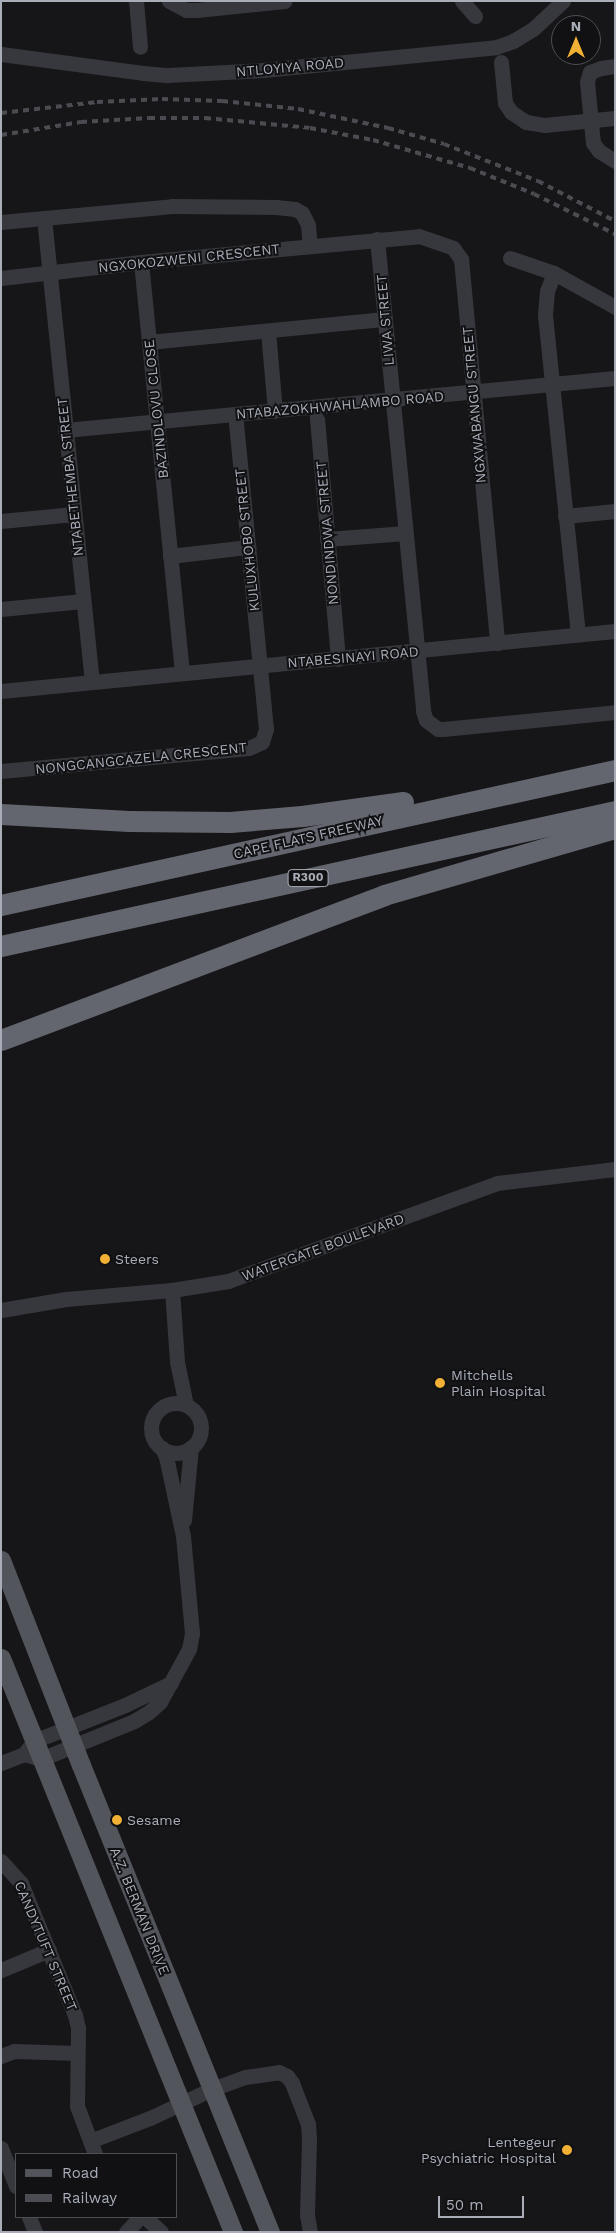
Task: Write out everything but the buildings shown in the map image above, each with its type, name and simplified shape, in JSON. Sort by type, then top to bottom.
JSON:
[{"type":"highway","name":"CAPE FLATS FREEWAY","points":[[1,905],[615,770]]},
{"type":"highway","points":[[1,816],[230,822],[266,820],[366,808],[491,787],[510,785],[529,788]]},
{"type":"highway","name":"R300","points":[[1,946],[615,811]]},
{"type":"highway","points":[[1,1040],[384,895],[615,828]]},
{"type":"main road","name":"A.Z. BERMAN DRIVE","points":[[1,1560],[73,1746],[270,2232]]},
{"type":"main road","points":[[1,1658],[33,1751],[182,2104],[233,2232]]},
{"type":"street","points":[[136,1],[140,46]]},
{"type":"street","points":[[170,1],[186,10],[285,1]]},
{"type":"street","points":[[462,1],[475,16]]},
{"type":"street","name":"NTLOYIYA ROAD","points":[[1,54],[143,73],[168,74],[264,70],[496,47],[513,41],[533,29],[563,1]]},
{"type":"street","points":[[501,62],[505,104],[517,117],[534,124],[615,118]]},
{"type":"street","points":[[615,66],[590,72],[587,82],[594,147],[615,161]]},
{"type":"street","points":[[1,222],[172,206],[276,207],[295,209],[302,213],[308,225],[310,246]]},
{"type":"street","name":"NTABETHEMBA STREET","points":[[44,218],[92,682]]},
{"type":"street","name":"NGXWABANGU STREET","points":[[377,239],[419,236],[453,248],[458,252],[461,260],[497,643]]},
{"type":"street","name":"NGXOKOZWENI CRESCENT","points":[[1,278],[377,239]]},
{"type":"street","name":"LIWA STREET","points":[[377,239],[423,711],[426,720],[438,729],[615,712]]},
{"type":"street","points":[[510,258],[554,273],[615,307]]},
{"type":"street","name":"BAZINDLOVU CLOSE","points":[[141,262],[182,673]]},
{"type":"street","points":[[554,273],[545,301],[578,634]]},
{"type":"street","points":[[149,342],[385,319]]},
{"type":"street","points":[[268,331],[275,411]]},
{"type":"street","name":"NTABAZOKHWAHLAMBO ROAD","points":[[65,430],[615,378]]},
{"type":"street","name":"NONDINDWA STREET","points":[[316,407],[338,658]]},
{"type":"street","name":"KULUXHOBO STREET","points":[[235,414],[260,666]]},
{"type":"street","points":[[565,516],[615,511]]},
{"type":"street","points":[[1,521],[74,514]]},
{"type":"street","points":[[328,539],[406,533]]},
{"type":"street","points":[[170,556],[248,547]]},
{"type":"street","points":[[1,609],[83,601]]},
{"type":"street","name":"NTABESINAYI ROAD","points":[[92,682],[615,631]]},
{"type":"street","name":"NONGCANGCAZELA CRESCENT","points":[[1,771],[257,746],[265,736],[266,729],[260,666]]},
{"type":"street","points":[[1,691],[92,682]]},
{"type":"street","name":"WATERGATE BOULEVARD","points":[[1,1310],[27,1305],[172,1290],[228,1282],[497,1183],[615,1169]]},
{"type":"street","points":[[172,1290],[178,1362],[186,1405]]},
{"type":"street","name":"WATERGATE BOULEVARD","points":[[1,1302],[27,1305]]},
{"type":"street","points":[[1,1763],[33,1751],[73,1746],[134,1721],[160,1702],[189,1650],[192,1633],[183,1536],[166,1457],[162,1448],[156,1442],[151,1428],[156,1413],[162,1407],[171,1388],[178,1362]]},
{"type":"street","points":[[162,1407],[177,1403],[186,1405],[197,1415],[200,1423],[198,1439],[191,1447],[177,1452],[162,1448]]},
{"type":"street","points":[[183,1536],[191,1447]]},
{"type":"street","points":[[33,1751],[66,1728],[171,1683]]},
{"type":"street","name":"CANDYTUFT STREET","points":[[1,1861],[21,1883],[76,2015],[77,2106],[92,2148]]},
{"type":"street","points":[[1,1970],[49,1950]]},
{"type":"street","points":[[1,2056],[14,2051],[77,2053]]},
{"type":"street","points":[[92,2148],[212,2089],[270,2071],[279,2072],[287,2076],[292,2083],[308,2124],[307,2215],[310,2232]]},
{"type":"street","points":[[1,2148],[15,2183]]},
{"type":"street","points":[[29,2218],[35,2232]]},
{"type":"street","points":[[126,2232],[139,2218]]},
{"type":"street","points":[[146,2218],[161,2232]]},
{"type":"railway","points":[[1,113],[97,102],[162,99],[222,101],[298,109],[388,128],[444,144],[538,181],[615,221]]},
{"type":"railway","points":[[1,135],[81,122],[149,118],[205,118],[310,128],[373,140],[470,168],[534,194],[615,234]]},
{"type":"place","name":"Steers","points":[[105,1259]]},
{"type":"place","name":"Mitchells Plain Hospital","points":[[440,1383]]},
{"type":"place","name":"Sesame","points":[[117,1820]]},
{"type":"place","name":"Lentegeur Psychiatric Hospital","points":[[567,2150]]}]
